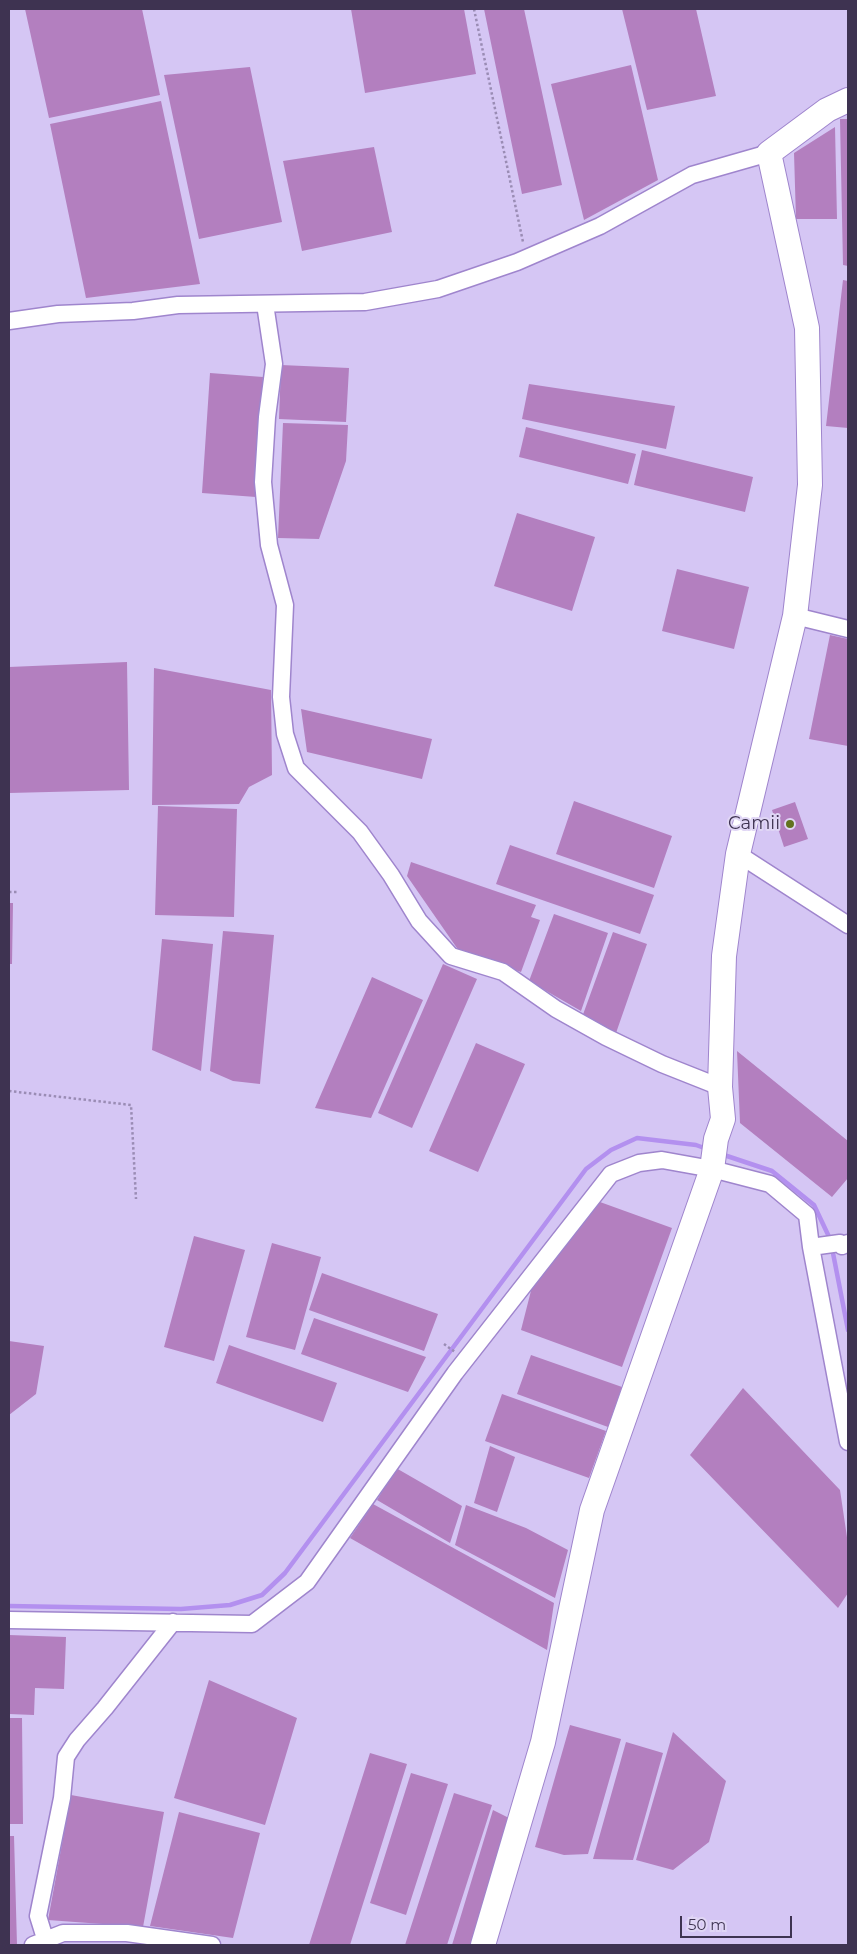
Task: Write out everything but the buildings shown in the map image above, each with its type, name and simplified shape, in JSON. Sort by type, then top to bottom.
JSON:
[{"type":"street","points":[[9,321],[58,314],[133,310],[178,305],[365,302],[438,289],[526,257],[600,226],[692,175],[769,153],[827,110],[848,100]]},
{"type":"street","points":[[483,1945],[543,1742],[592,1510],[714,1156],[723,1119],[720,1087],[724,956],[738,854],[795,616],[810,485],[808,328],[769,153]]},
{"type":"street","points":[[265,304],[274,364],[267,417],[263,482],[269,545],[285,605],[281,697],[285,734],[296,768],[360,832],[419,921],[451,956],[503,972],[556,1009],[606,1038],[662,1064],[720,1087]]},
{"type":"street","points":[[795,616],[848,630]]},
{"type":"street","points":[[738,854],[848,925]]},
{"type":"street","points":[[9,1620],[252,1624],[307,1582],[455,1373],[611,1174],[639,1162],[714,1156],[770,1184],[807,1214],[817,1247],[848,1442]]},
{"type":"street","points":[[817,1247],[844,1243]]},
{"type":"street","points":[[173,1622],[66,1756],[62,1798],[38,1916],[41,1944],[63,1933],[127,1933],[212,1945]]},
{"type":"path","points":[[474,9],[526,257]]},
{"type":"path","points":[[9,892],[19,892]]},
{"type":"path","points":[[9,1091],[131,1105],[136,1200]]},
{"type":"waterway","points":[[9,1606],[181,1609],[230,1605],[262,1595],[285,1573],[586,1169],[611,1150],[637,1138],[696,1145],[707,1149]]},
{"type":"waterway","points":[[721,1154],[772,1171],[814,1205],[831,1241]]},
{"type":"waterway","points":[[832,1248],[848,1330]]},
{"type":"place","name":"Camii","points":[[790,824]]}]
